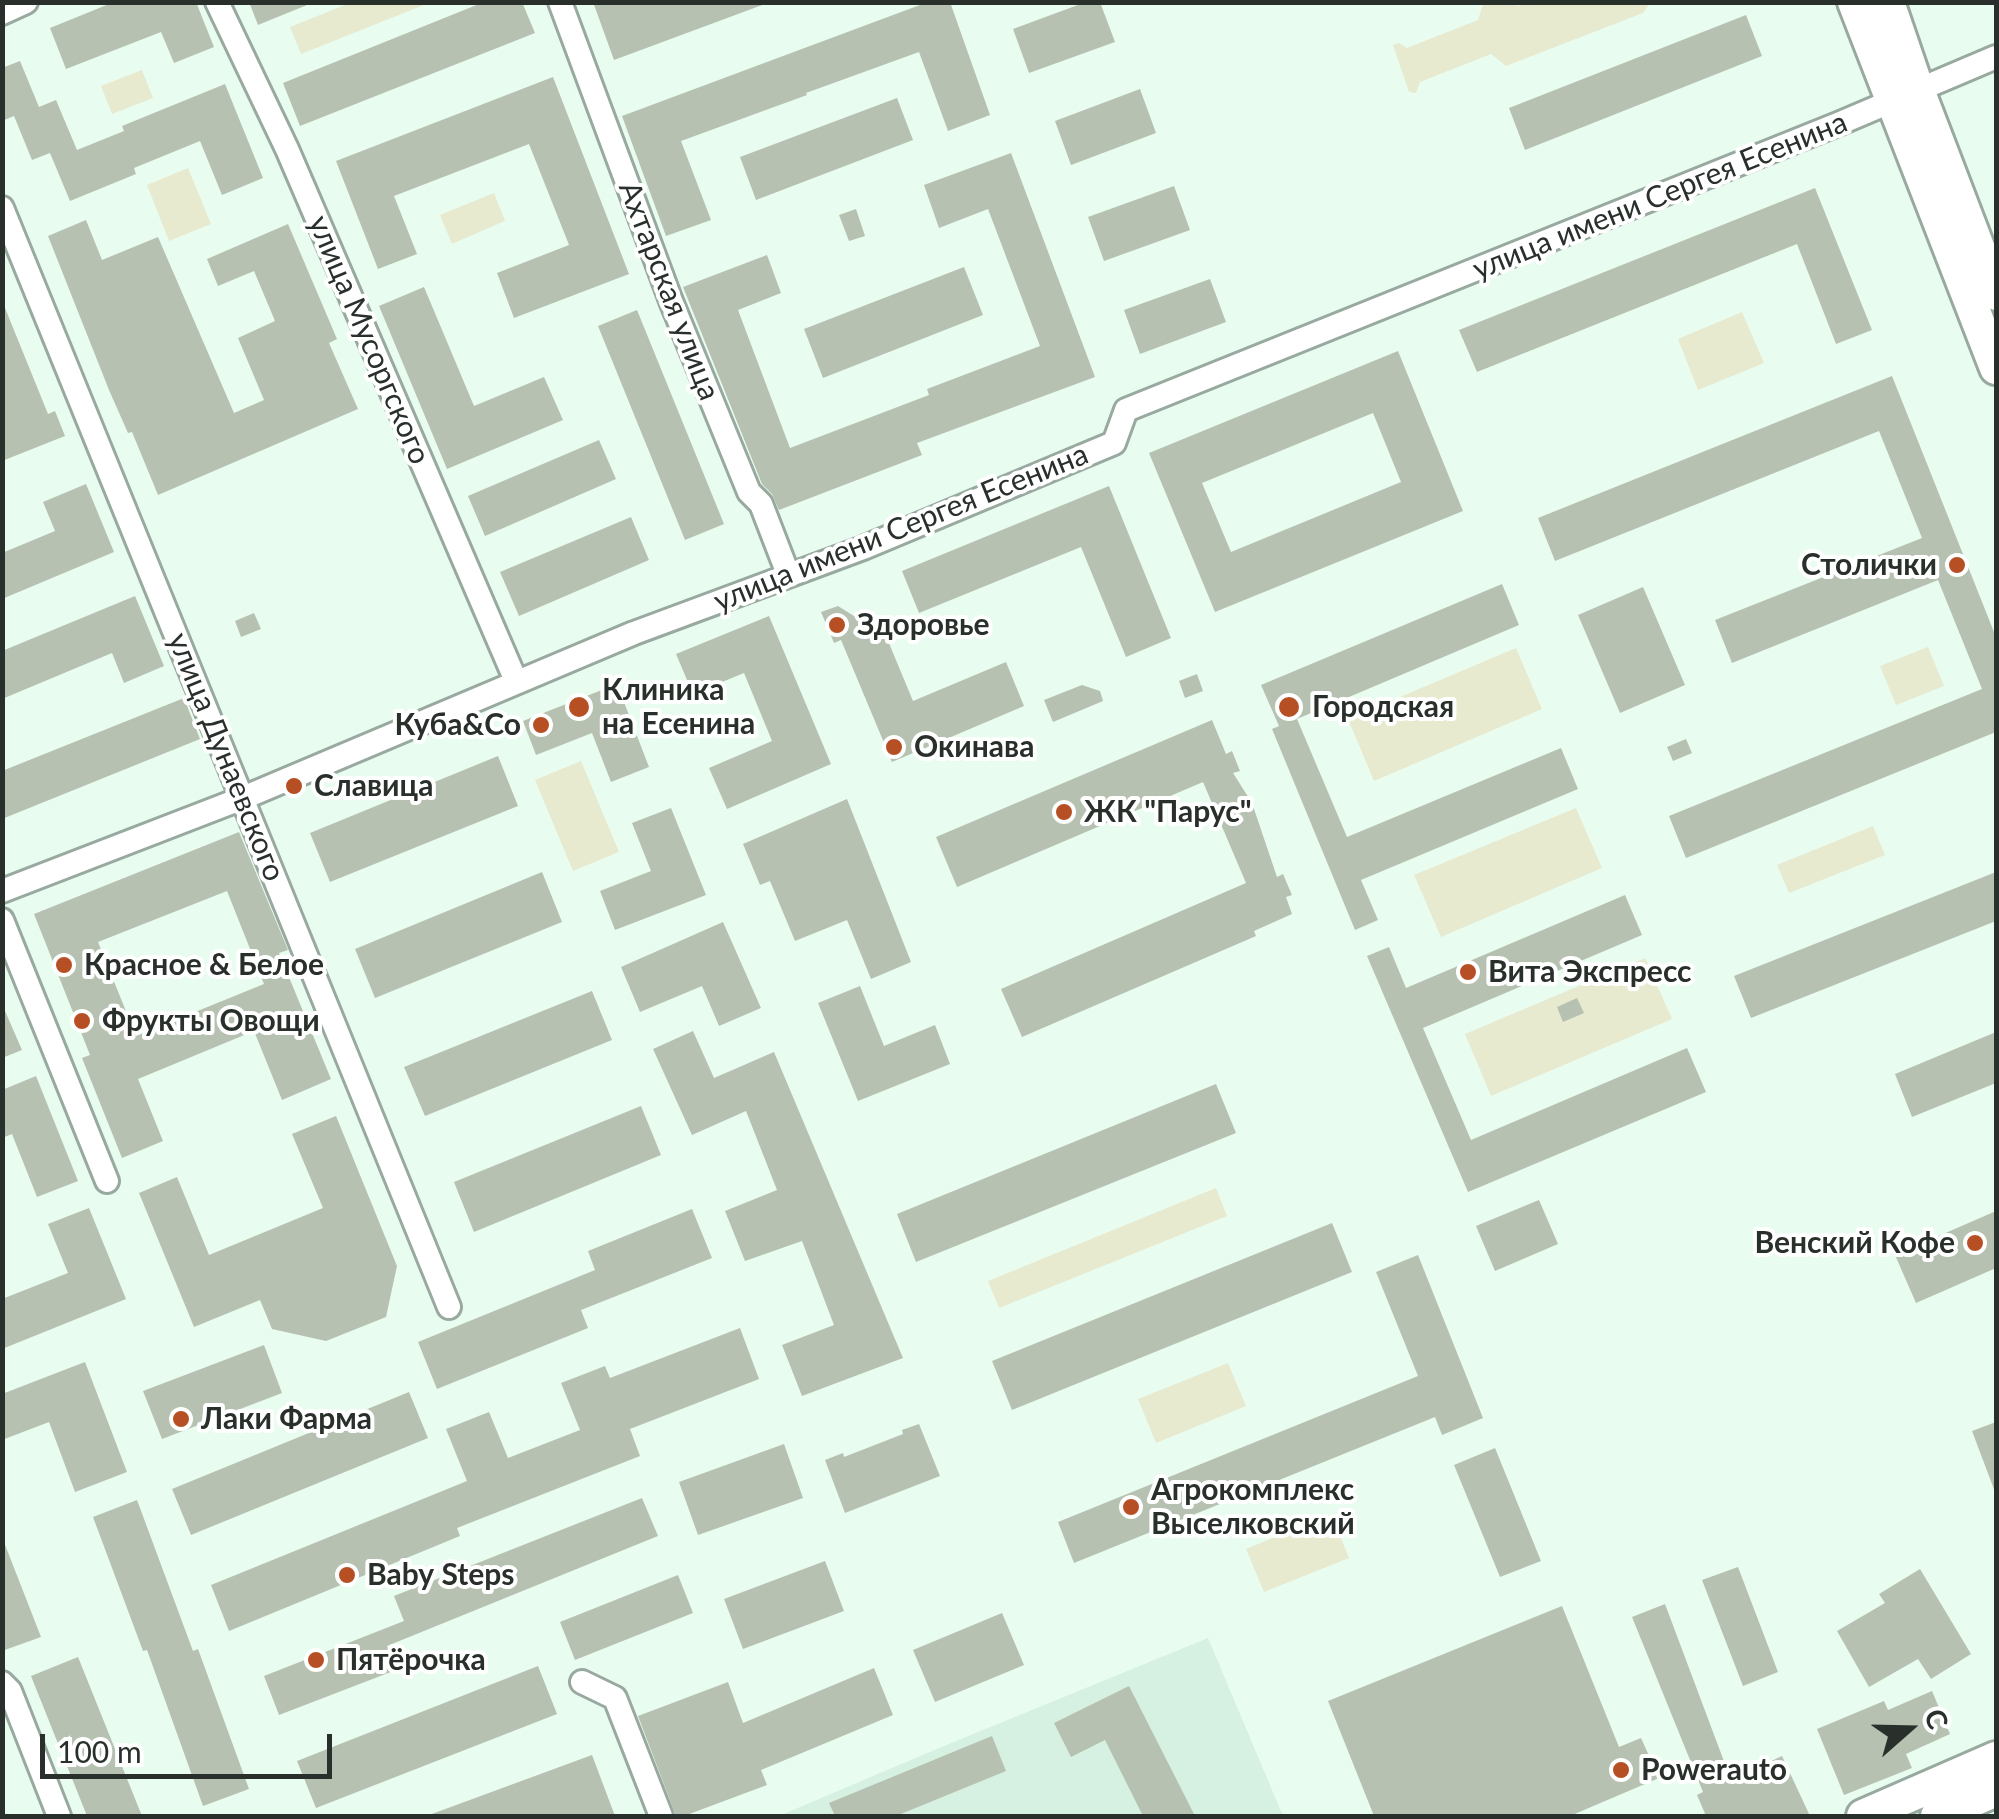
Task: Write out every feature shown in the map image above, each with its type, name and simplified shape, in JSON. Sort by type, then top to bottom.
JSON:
[{"type":"main road","points":[[1854,2],[1905,96],[1996,294]]},
{"type":"main road","points":[[1888,2],[1905,96],[1996,368]]},
{"type":"main road","points":[[1863,1816],[1996,1758]]},
{"type":"main road","points":[[1936,1816],[1996,1790]]},
{"type":"street","points":[[2,13],[26,2]]},
{"type":"street","name":"улица Мусоргского","points":[[217,2],[287,150],[516,681]]},
{"type":"street","name":"Ахтарская улица","points":[[560,2],[671,301],[749,492],[761,504],[788,574]]},
{"type":"street","name":"улица имени Сергея Есенина","points":[[2,891],[243,798],[516,681],[863,548],[1114,443],[1126,410],[1996,56]]},
{"type":"street","name":"улица Дунаевского","points":[[2,208],[449,1308]]},
{"type":"street","points":[[2,920],[107,1181]]},
{"type":"street","points":[[582,1682],[616,1698],[660,1816]]},
{"type":"street","points":[[2,1683],[10,1691],[59,1816]]},
{"type":"shaded area","points":[[350,3],[429,3],[301,54],[290,27]]},
{"type":"shaded area","points":[[1650,3],[1643,13],[1506,66],[1491,54],[1420,82],[1416,93],[1409,92],[1393,45],[1399,43],[1407,48],[1478,20],[1483,4]]},
{"type":"shaded area","points":[[142,70],[153,98],[112,114],[101,86]]},
{"type":"shaded area","points":[[188,168],[211,224],[169,241],[147,185]]},
{"type":"shaded area","points":[[494,193],[505,221],[452,244],[440,215]]},
{"type":"shaded area","points":[[1742,312],[1764,363],[1698,390],[1678,339]]},
{"type":"shaded area","points":[[1928,647],[1944,686],[1896,705],[1880,666]]},
{"type":"shaded area","points":[[1516,648],[1542,709],[1374,781],[1348,719]]},
{"type":"shaded area","points":[[581,761],[619,852],[573,871],[535,780]]},
{"type":"shaded area","points":[[1576,808],[1602,868],[1441,937],[1414,875]]},
{"type":"shaded area","points":[[1873,826],[1885,855],[1789,893],[1777,865]]},
{"type":"shaded area","points":[[1645,958],[1672,1019],[1491,1096],[1465,1034]]},
{"type":"shaded area","points":[[1216,1188],[1227,1216],[999,1308],[988,1281]]},
{"type":"shaded area","points":[[1228,1363],[1246,1406],[1156,1443],[1138,1399]]},
{"type":"shaded area","points":[[1331,1514],[1349,1558],[1264,1592],[1246,1549]]},
{"type":"shaded area","points":[[1208,1638],[1283,1816],[779,1816],[939,1748]]},
{"type":"building","points":[[114,2],[196,2],[214,47],[174,63],[161,32],[66,69],[50,28]]},
{"type":"building","points":[[249,2],[312,2],[312,3],[258,25]]},
{"type":"building","points":[[484,2],[522,2],[535,33],[300,126],[283,83]]},
{"type":"building","points":[[593,2],[765,2],[765,4],[614,60]]},
{"type":"building","points":[[928,2],[950,2],[990,115],[948,131],[919,52],[806,93],[681,141],[711,220],[666,236],[622,116]]},
{"type":"building","points":[[1086,2],[1100,2],[1115,42],[1029,73],[1013,29]]},
{"type":"building","points":[[1746,15],[1762,56],[1525,150],[1509,108]]},
{"type":"building","points":[[20,61],[39,107],[56,100],[77,150],[124,131],[122,126],[225,84],[263,178],[222,195],[200,141],[134,168],[136,174],[70,201],[50,153],[32,160],[14,116],[2,121],[2,68]]},
{"type":"building","points":[[553,77],[629,274],[514,318],[497,273],[569,245],[529,144],[394,196],[417,254],[378,269],[336,161]]},
{"type":"building","points":[[1140,89],[1156,133],[1071,165],[1055,121]]},
{"type":"building","points":[[897,98],[913,140],[756,200],[740,157]]},
{"type":"building","points":[[1011,153],[1095,377],[917,443],[922,455],[779,510],[762,484],[683,287],[767,255],[781,293],[738,310],[790,448],[929,395],[927,389],[1040,346],[988,209],[939,228],[924,185]]},
{"type":"building","points":[[1174,186],[1190,230],[1104,261],[1088,217]]},
{"type":"building","points":[[1815,188],[1872,330],[1836,344],[1797,244],[1477,372],[1459,330]]},
{"type":"building","points":[[856,209],[865,236],[849,241],[839,215]]},
{"type":"building","points":[[86,220],[102,260],[158,237],[234,413],[264,400],[238,338],[275,321],[254,271],[218,286],[207,259],[288,224],[337,339],[329,343],[358,409],[158,495],[132,432],[128,433],[109,390],[48,236]]},
{"type":"building","points":[[964,267],[983,315],[823,378],[804,329]]},
{"type":"building","points":[[1210,279],[1226,322],[1140,354],[1124,310]]},
{"type":"building","points":[[424,287],[474,406],[544,377],[563,420],[447,469],[379,306]]},
{"type":"building","points":[[3,303],[48,414],[55,411],[65,436],[2,461]]},
{"type":"building","points":[[637,310],[724,524],[685,540],[598,326]]},
{"type":"building","points":[[1398,351],[1463,511],[1215,612],[1149,453]],"holes":[[[1373,413],[1401,482],[1231,552],[1202,483]]]},
{"type":"building","points":[[1892,376],[1996,637],[1996,732],[1686,858],[1669,816],[1982,689],[1938,580],[1732,663],[1715,620],[1922,538],[1879,431],[1555,561],[1538,518]]},
{"type":"building","points":[[599,440],[616,479],[485,536],[468,496]]},
{"type":"building","points":[[86,484],[114,552],[2,599],[2,553],[55,531],[43,502]]},
{"type":"building","points":[[1109,486],[1171,638],[1126,657],[1081,547],[919,613],[902,571]]},
{"type":"building","points":[[631,517],[649,560],[519,616],[500,572]]},
{"type":"building","points":[[1502,584],[1519,625],[1297,719],[1347,837],[1561,748],[1578,789],[1361,880],[1378,920],[1355,930],[1272,729],[1279,726],[1261,685]]},
{"type":"building","points":[[1643,587],[1685,685],[1620,713],[1578,615]]},
{"type":"building","points":[[135,596],[164,666],[124,683],[112,653],[2,699],[2,651]]},
{"type":"building","points":[[838,606],[886,636],[913,701],[1006,662],[1024,706],[892,762],[841,640],[834,643],[821,612]]},
{"type":"building","points":[[254,613],[261,629],[241,637],[235,621]]},
{"type":"building","points":[[769,616],[831,764],[727,809],[709,768],[772,741],[744,673],[693,694],[676,654]]},
{"type":"building","points":[[1197,674],[1203,691],[1185,698],[1179,681]]},
{"type":"building","points":[[617,684],[649,767],[611,782],[592,733],[536,755],[523,721]]},
{"type":"building","points":[[1082,685],[1100,691],[1103,701],[1053,722],[1044,700]]},
{"type":"building","points":[[184,698],[200,739],[2,819],[2,771]]},
{"type":"building","points":[[1212,720],[1226,754],[1232,751],[1240,771],[1233,773],[1252,803],[1277,877],[1283,874],[1292,895],[1286,897],[1292,914],[1254,931],[1256,936],[1022,1037],[1001,989],[1246,883],[1203,782],[957,887],[936,837]]},
{"type":"building","points":[[1686,739],[1692,753],[1673,761],[1667,747]]},
{"type":"building","points":[[498,756],[518,806],[330,882],[310,833]]},
{"type":"building","points":[[847,799],[911,962],[871,979],[847,920],[795,941],[770,881],[760,885],[743,844]]},
{"type":"building","points":[[671,808],[706,895],[615,930],[600,891],[651,871],[632,823]]},
{"type":"building","points":[[239,832],[288,950],[279,953],[331,1079],[282,1100],[254,1031],[138,1079],[163,1141],[122,1158],[82,1058],[90,1055],[34,914]],"holes":[[[227,891],[264,984],[136,1036],[98,942]]]},
{"type":"building","points":[[542,872],[562,922],[375,998],[355,949]]},
{"type":"building","points":[[1996,872],[1996,921],[1751,1018],[1734,976]]},
{"type":"building","points":[[1625,895],[1642,935],[1423,1028],[1471,1140],[1687,1048],[1706,1092],[1468,1192],[1367,956],[1389,947],[1406,988]]},
{"type":"building","points":[[723,922],[761,1008],[719,1026],[702,986],[640,1012],[621,967]]},
{"type":"building","points":[[860,986],[884,1046],[935,1025],[950,1064],[858,1101],[818,1003]]},
{"type":"building","points":[[592,991],[612,1040],[425,1116],[404,1067]]},
{"type":"building","points":[[1577,998],[1584,1013],[1563,1022],[1557,1007]]},
{"type":"building","points":[[2,1004],[22,1050],[2,1058]]},
{"type":"building","points":[[693,1031],[714,1078],[774,1052],[903,1358],[802,1396],[782,1345],[834,1325],[802,1241],[745,1261],[725,1211],[777,1190],[746,1111],[692,1135],[653,1049]]},
{"type":"building","points":[[1996,1032],[1996,1083],[1912,1117],[1895,1074]]},
{"type":"building","points":[[36,1076],[78,1181],[37,1197],[12,1134],[2,1138],[2,1090]]},
{"type":"building","points":[[1216,1084],[1236,1133],[916,1262],[897,1214]]},
{"type":"building","points":[[641,1106],[661,1155],[474,1232],[454,1182]]},
{"type":"building","points":[[336,1116],[397,1266],[386,1317],[326,1341],[272,1329],[260,1300],[194,1327],[139,1193],[177,1177],[209,1255],[323,1208],[292,1134]]},
{"type":"building","points":[[1539,1200],[1558,1244],[1495,1271],[1476,1226]]},
{"type":"building","points":[[89,1208],[126,1299],[2,1349],[2,1299],[68,1273],[48,1224]]},
{"type":"building","points":[[692,1209],[712,1258],[581,1310],[588,1328],[437,1389],[418,1342],[595,1270],[588,1251]]},
{"type":"building","points":[[1996,1211],[1996,1268],[1916,1303],[1895,1255]]},
{"type":"building","points":[[1332,1223],[1352,1272],[1012,1410],[992,1361]]},
{"type":"building","points":[[1418,1255],[1483,1418],[1442,1435],[1435,1417],[1074,1563],[1058,1522],[1418,1376],[1376,1272]]},
{"type":"building","points":[[740,1328],[759,1379],[630,1429],[640,1456],[457,1528],[460,1536],[229,1631],[211,1585],[467,1481],[446,1429],[489,1412],[508,1458],[580,1430],[561,1383],[605,1366],[610,1378]]},
{"type":"building","points":[[264,1345],[282,1393],[162,1439],[143,1391]]},
{"type":"building","points":[[85,1362],[127,1472],[75,1492],[49,1422],[2,1440],[2,1394]]},
{"type":"building","points":[[409,1392],[428,1438],[191,1535],[172,1489]]},
{"type":"building","points":[[1996,1422],[1996,1492],[1995,1492],[1972,1431]]},
{"type":"building","points":[[919,1424],[940,1476],[845,1513],[825,1460],[843,1453],[844,1457]]},
{"type":"building","points":[[784,1444],[803,1498],[698,1535],[679,1482]]},
{"type":"building","points":[[1495,1448],[1541,1561],[1500,1577],[1454,1465]]},
{"type":"building","points":[[642,1498],[658,1536],[387,1646],[396,1670],[279,1715],[264,1676],[404,1621],[394,1596]]},
{"type":"building","points":[[137,1500],[193,1651],[198,1649],[249,1789],[203,1806],[147,1650],[143,1651],[93,1517]]},
{"type":"building","points":[[2,1537],[41,1637],[2,1651]]},
{"type":"building","points":[[825,1561],[844,1611],[743,1649],[724,1599]]},
{"type":"building","points":[[1738,1567],[1778,1672],[1743,1686],[1702,1580]]},
{"type":"building","points":[[1920,1569],[1971,1654],[1931,1679],[1918,1659],[1869,1687],[1837,1631],[1885,1603],[1879,1594]]},
{"type":"building","points":[[678,1575],[693,1613],[575,1660],[560,1622]]},
{"type":"building","points":[[1665,1604],[1731,1780],[1782,1756],[1810,1816],[1706,1816],[1697,1795],[1703,1792],[1632,1617]]},
{"type":"building","points":[[1562,1606],[1619,1747],[1641,1738],[1659,1778],[1570,1816],[1374,1816],[1328,1701]]},
{"type":"building","points":[[1002,1613],[1024,1665],[935,1702],[913,1650]]},
{"type":"building","points":[[78,1657],[142,1816],[87,1816],[31,1676]]},
{"type":"building","points":[[538,1666],[557,1714],[316,1808],[297,1761]]},
{"type":"building","points":[[874,1668],[893,1715],[761,1770],[767,1785],[676,1816],[638,1716],[728,1682],[743,1723]]},
{"type":"building","points":[[1129,1686],[1195,1816],[1143,1816],[1105,1740],[1071,1757],[1054,1723]]},
{"type":"building","points":[[1932,1691],[1950,1734],[1906,1754],[1912,1768],[1844,1795],[1817,1729],[1884,1701],[1888,1710]]},
{"type":"building","points":[[992,1736],[1006,1771],[896,1816],[835,1816],[829,1803]]},
{"type":"building","points":[[592,1755],[615,1816],[429,1816],[429,1815]]},
{"type":"place","name":"Столички","points":[[1957,565]]},
{"type":"place","name":"Здоровье","points":[[837,625]]},
{"type":"place","name":"Клиника на Есенина","points":[[579,707]]},
{"type":"place","name":"Городская","points":[[1289,707]]},
{"type":"place","name":"Куба&Co","points":[[541,725]]},
{"type":"place","name":"Окинава","points":[[894,747]]},
{"type":"place","name":"Славица","points":[[294,786]]},
{"type":"place","name":"ЖК \"Парус\"","points":[[1064,812]]},
{"type":"place","name":"Красное & Белое","points":[[64,965]]},
{"type":"place","name":"Вита Экспресс","points":[[1468,972]]},
{"type":"place","name":"Фрукты Овощи","points":[[82,1021]]},
{"type":"place","name":"Венский Кофе","points":[[1975,1243]]},
{"type":"place","name":"Лаки Фарма","points":[[181,1419]]},
{"type":"place","name":"Агрокомплекс Выселковский","points":[[1131,1507]]},
{"type":"place","name":"Baby Steps","points":[[347,1575]]},
{"type":"place","name":"Пятёрочка","points":[[316,1660]]},
{"type":"place","name":"Powerauto","points":[[1621,1770]]}]
